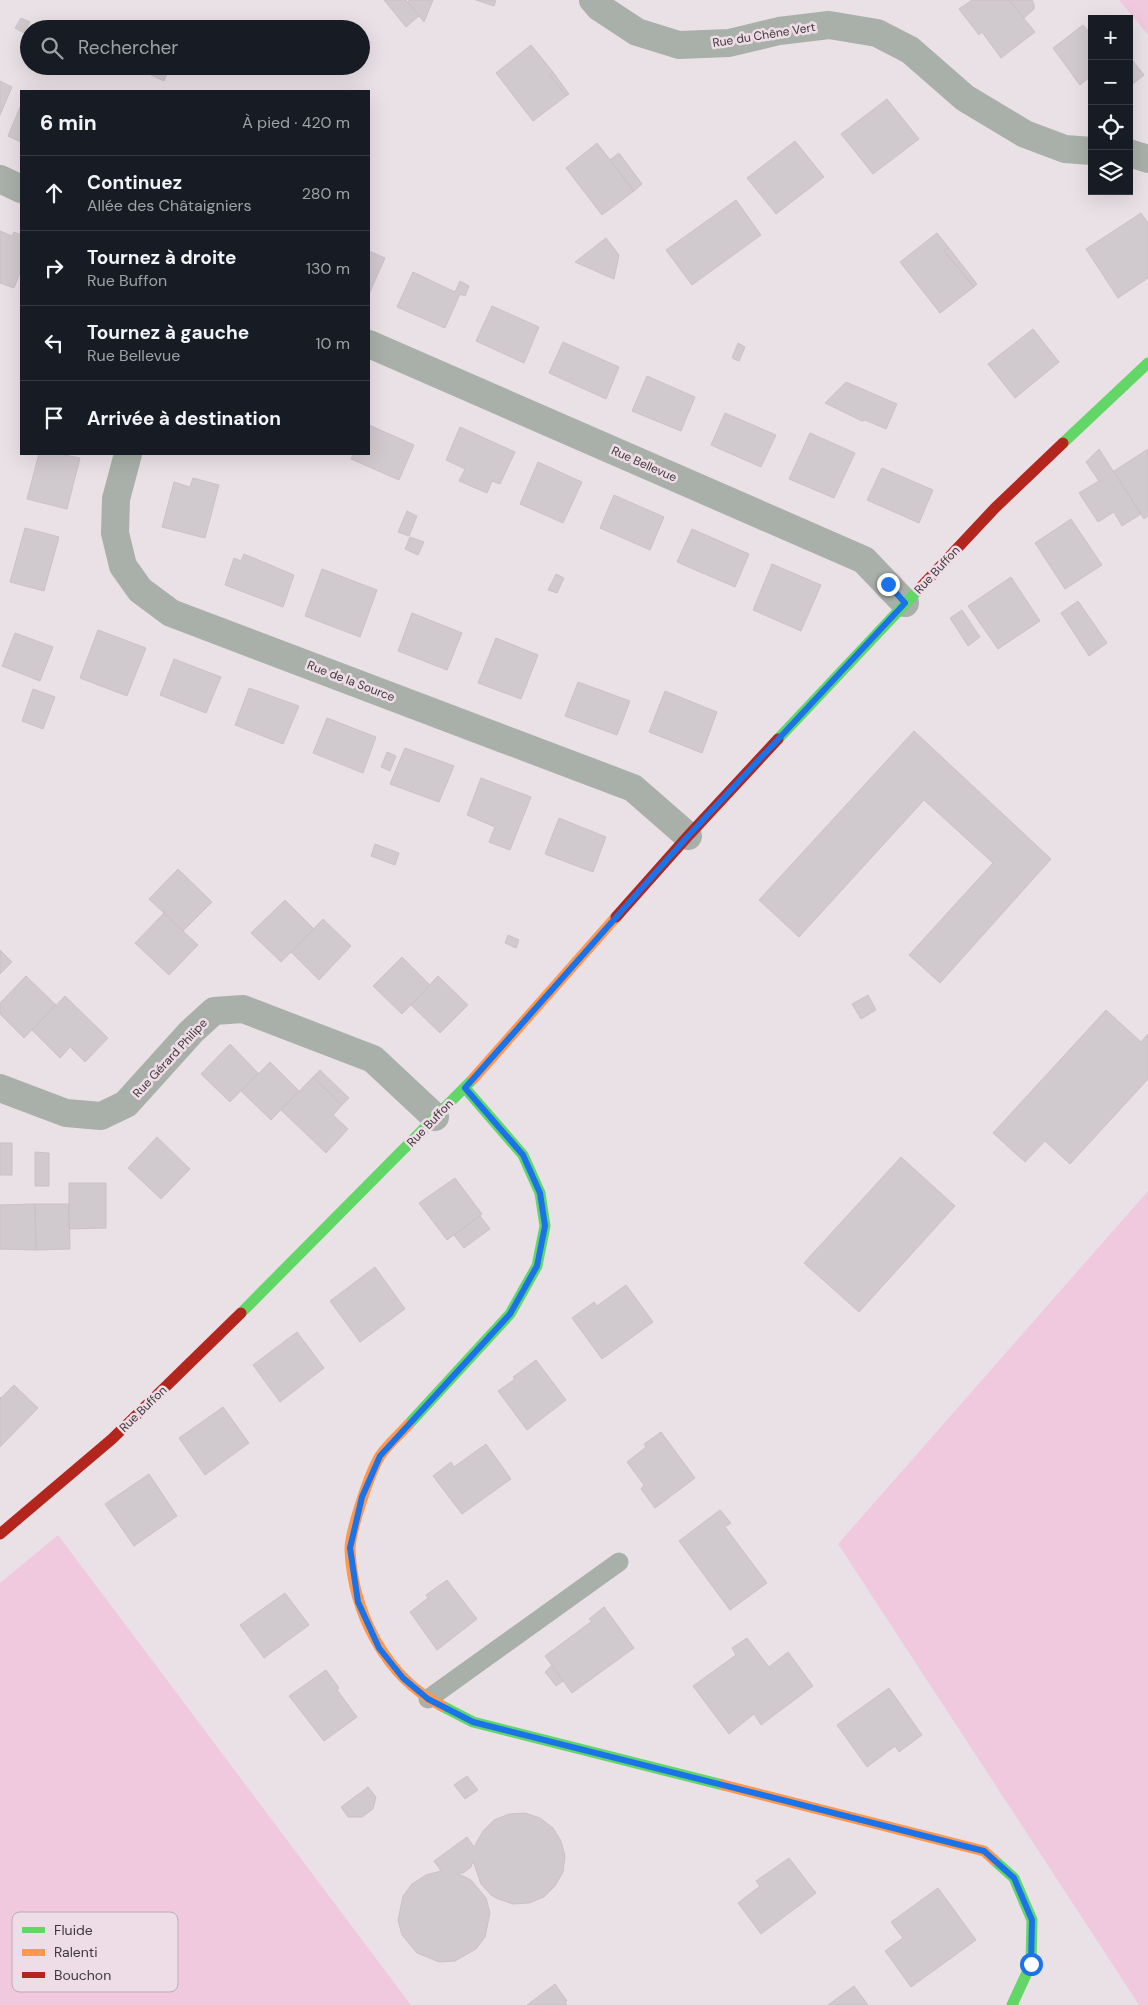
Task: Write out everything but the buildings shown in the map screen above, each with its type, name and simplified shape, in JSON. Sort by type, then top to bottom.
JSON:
[{"type":"street","name":"Rue du Chêne Vert","points":[[593,0],[599,8],[637,32],[680,45],[729,43],[779,31],[829,26],[877,33],[910,50],[965,98],[1026,134],[1065,149],[1088,151]]},
{"type":"street","points":[[1133,154],[1148,159]]},
{"type":"street","points":[[0,179],[20,189]]},
{"type":"street","name":"Rue Bellevue","points":[[370,344],[864,560],[905,603]]},
{"type":"street","name":"Rue Buffon","points":[[0,1534],[112,1439],[296,1260],[465,1088],[688,836],[905,603],[995,508],[1148,363]]},
{"type":"street","name":"Rue de la Source","points":[[128,455],[116,499],[115,533],[123,566],[140,590],[171,613],[633,788],[688,836]]},
{"type":"street","name":"Rue Gérard Philipe","points":[[0,1088],[66,1114],[102,1116],[126,1104],[191,1032],[214,1011],[243,1009],[373,1059],[435,1117]]},
{"type":"street","points":[[465,1088],[523,1155],[540,1193],[545,1226],[537,1266],[510,1314],[380,1456],[362,1497],[350,1548],[358,1602],[379,1648],[403,1678],[428,1699],[473,1722],[984,1851],[1014,1878],[1032,1920],[1031,1964],[1012,2005]]},
{"type":"lane","points":[[428,1699],[618,1562]]},
{"type":"shaded area","points":[[1119,0],[1148,0],[1148,35],[1133,15]]},
{"type":"shaded area","points":[[1148,1191],[1148,2005],[1139,2005],[838,1544]]},
{"type":"shaded area","points":[[58,1535],[411,2005],[0,2005],[0,1583]]},
{"type":"traffic: fast","points":[[1063,443],[1148,363]]},
{"type":"traffic: fast","points":[[778,739],[920,588]]},
{"type":"traffic: fast","points":[[241,1313],[473,1079]]},
{"type":"traffic: fast","points":[[408,1425],[510,1314],[537,1266],[545,1226],[540,1193],[523,1155],[465,1088]]},
{"type":"traffic: fast","points":[[442,1706],[473,1722],[723,1785]]},
{"type":"traffic: fast","points":[[994,1860],[1014,1878],[1032,1920],[1031,1964],[1012,2005]]},
{"type":"traffic: slow","points":[[473,1079],[616,917]]},
{"type":"traffic: slow","points":[[408,1425],[380,1456],[366,1488],[351,1541],[352,1573],[365,1619],[389,1660],[404,1678],[422,1694],[442,1706]]},
{"type":"traffic: slow","points":[[723,1785],[984,1851],[994,1860]]},
{"type":"traffic: jam","points":[[920,588],[995,508],[1063,443]]},
{"type":"traffic: jam","points":[[616,917],[778,739]]},
{"type":"traffic: jam","points":[[0,1534],[112,1439],[241,1313]]},
{"type":"route","points":[[888,584],[905,603],[688,836],[465,1088],[523,1155],[540,1193],[545,1226],[537,1266],[510,1314],[380,1456],[362,1497],[350,1548],[358,1602],[379,1648],[403,1678],[428,1699],[473,1722],[984,1851],[1014,1878],[1032,1920],[1031,1964]]}]
